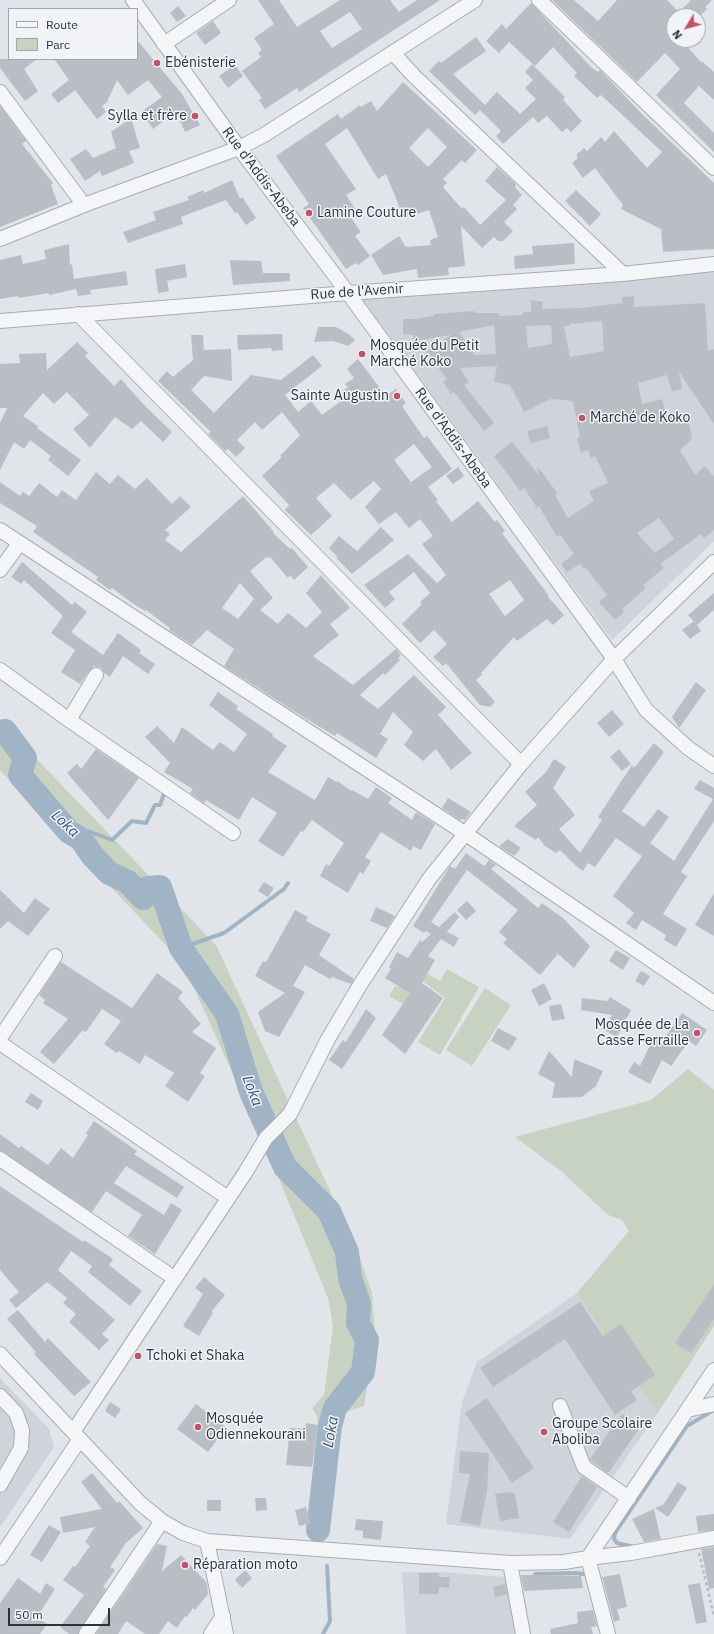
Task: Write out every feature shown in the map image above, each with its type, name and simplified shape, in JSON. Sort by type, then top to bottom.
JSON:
[{"type":"street","name":"Rue d'Addis-Abeba","points":[[133,0],[238,148],[348,293],[614,659],[646,710],[688,748],[714,766]]},
{"type":"street","points":[[164,44],[229,0]]},
{"type":"street","points":[[0,239],[84,205],[238,148],[264,135],[394,54],[475,0]]},
{"type":"street","points":[[539,0],[714,168]]},
{"type":"street","points":[[394,54],[414,76],[623,274]]},
{"type":"street","points":[[0,92],[84,205]]},
{"type":"street","name":"Rue de l'Avenir","points":[[0,321],[348,293],[623,274],[714,264]]},
{"type":"street","points":[[78,314],[521,764]]},
{"type":"street","points":[[0,530],[19,544],[466,834],[714,1003]]},
{"type":"street","points":[[0,570],[19,544]]},
{"type":"street","points":[[0,1558],[174,1278],[266,1138],[290,1114],[328,1039],[360,985],[429,879],[521,764],[614,659],[713,565]]},
{"type":"street","points":[[0,670],[69,720],[233,833]]},
{"type":"street","points":[[69,720],[96,675]]},
{"type":"street","points":[[0,1038],[55,956]]},
{"type":"street","points":[[0,1043],[228,1198]]},
{"type":"street","points":[[0,1159],[174,1278]]},
{"type":"street","points":[[0,1354],[140,1503],[162,1521],[183,1533],[207,1541],[510,1563],[564,1562],[631,1553],[714,1538]]},
{"type":"street","points":[[608,1634],[588,1558],[714,1370]]},
{"type":"street","points":[[0,1396],[16,1413],[22,1430],[21,1448],[0,1485]]},
{"type":"street","points":[[687,1410],[714,1404]]},
{"type":"street","points":[[560,1406],[584,1467],[629,1498]]},
{"type":"street","points":[[86,1634],[162,1521]]},
{"type":"street","points":[[207,1541],[226,1634]]},
{"type":"street","points":[[510,1563],[523,1634]]},
{"type":"street","points":[[211,1634],[223,1616]]},
{"type":"path","points":[[696,1541],[714,1616]]},
{"type":"shaded area","name":"Marché de Koko","points":[[714,259],[714,541],[612,640],[360,296]]},
{"type":"shaded area","points":[[577,1293],[657,1414],[570,1539],[446,1524],[462,1402],[477,1362]]},
{"type":"shaded area","points":[[0,1378],[49,1429],[54,1447],[0,1527]]},
{"type":"shaded area","points":[[402,1572],[442,1572],[505,1577],[517,1634],[406,1634]]},
{"type":"green space","points":[[0,721],[216,945],[356,1247],[372,1293],[375,1333],[364,1406],[337,1415],[326,1535],[311,1534],[310,1498],[318,1418],[312,1408],[324,1395],[333,1326],[328,1298],[266,1147],[193,986],[176,956],[0,770]]},
{"type":"green space","points":[[447,969],[479,987],[440,1055],[418,1042],[445,998],[420,979],[403,1004],[389,996],[395,986],[397,987],[403,978],[425,972],[440,981]]},
{"type":"green space","points":[[485,988],[511,1005],[472,1066],[446,1050]]},
{"type":"green space","points":[[688,1069],[714,1090],[714,1326],[657,1414],[577,1293],[629,1231],[622,1220],[608,1215],[562,1172],[515,1137],[651,1100]]},
{"type":"building","points":[[258,0],[279,0],[297,27],[340,0],[390,0],[399,12],[417,0],[440,0],[299,92],[297,88],[265,109],[259,100],[262,98],[242,71],[261,57],[258,53],[262,50],[254,38],[274,24]],"holes":[[[350,12],[362,29],[332,48],[320,31]]]},
{"type":"building","points":[[552,0],[574,0],[598,21],[617,0],[667,0],[675,8],[666,8],[666,48],[688,48],[702,63],[703,62],[714,72],[714,100],[699,86],[684,103],[714,133],[714,152],[656,95],[680,69],[665,53],[637,82]]},
{"type":"building","points":[[691,0],[712,0],[705,7],[706,8],[683,8]]},
{"type":"building","points":[[531,3],[591,67],[598,72],[600,70],[642,114],[714,183],[714,249],[663,252],[661,229],[621,209],[623,205],[595,168],[583,178],[572,163],[577,159],[577,154],[584,148],[587,151],[601,137],[605,142],[614,131],[647,168],[662,152],[601,95],[597,98],[574,76],[577,73],[553,47],[535,66],[509,42],[499,53],[486,41],[502,24],[506,29]]},
{"type":"building","points":[[178,6],[186,16],[177,22],[170,13]]},
{"type":"building","points":[[213,21],[221,33],[205,45],[196,33]]},
{"type":"building","points":[[476,37],[486,51],[453,74],[485,105],[497,92],[520,114],[536,99],[525,88],[533,80],[525,72],[532,64],[565,97],[563,100],[582,121],[571,132],[567,128],[562,132],[547,116],[538,123],[533,117],[503,144],[496,136],[501,131],[480,110],[475,115],[429,71],[439,61],[441,63]]},
{"type":"building","points":[[138,41],[182,94],[200,125],[185,132],[176,112],[153,129],[141,112],[162,97],[148,80],[128,95],[117,80],[107,102],[102,106],[106,112],[97,119],[75,90],[58,103],[51,94],[69,80],[55,60],[138,60]]},
{"type":"building","points":[[0,59],[36,60],[24,69],[38,91],[25,101],[0,68]]},
{"type":"building","points":[[235,65],[243,76],[228,88],[219,76]]},
{"type":"building","points":[[403,82],[477,150],[465,163],[462,160],[443,179],[447,183],[443,187],[462,209],[464,207],[480,225],[506,200],[485,181],[497,167],[516,184],[515,187],[522,195],[513,205],[517,209],[504,222],[513,231],[503,241],[498,241],[494,237],[482,248],[461,226],[465,266],[448,268],[449,275],[418,278],[417,269],[383,275],[371,255],[399,236],[406,247],[431,245],[430,240],[438,237],[429,210],[404,218],[386,174],[378,179],[347,128],[325,144],[356,189],[346,195],[356,210],[349,215],[361,232],[355,236],[370,256],[358,265],[356,263],[346,269],[303,208],[309,204],[276,156],[338,114],[341,119],[360,105],[361,107],[371,101],[377,111]],"holes":[[[428,128],[447,147],[428,167],[409,148]]]},
{"type":"building","points":[[0,106],[26,141],[22,144],[53,183],[51,185],[58,204],[0,227]]},
{"type":"building","points":[[131,118],[140,148],[129,151],[134,163],[102,176],[100,171],[85,181],[70,159],[86,149],[93,158],[116,148],[111,132]]},
{"type":"building","points":[[232,180],[240,199],[242,197],[256,218],[246,225],[226,200],[181,217],[183,224],[128,243],[123,232],[156,220],[153,212],[189,200],[187,197],[203,190],[204,193]]},
{"type":"building","points":[[576,190],[601,214],[590,226],[565,201]]},
{"type":"building","points":[[574,243],[575,264],[515,269],[514,256],[533,254],[532,246]]},
{"type":"building","points":[[69,244],[70,265],[72,264],[74,279],[126,271],[128,285],[90,290],[91,294],[78,296],[76,289],[49,295],[49,293],[19,298],[18,296],[0,299],[0,260],[21,255],[23,264],[46,259],[44,250]]},
{"type":"building","points":[[230,260],[261,261],[263,273],[290,273],[290,281],[233,285]]},
{"type":"building","points":[[185,264],[187,277],[167,281],[169,291],[158,293],[155,269]]},
{"type":"building","points":[[634,296],[634,307],[705,303],[708,351],[714,349],[714,424],[679,372],[682,389],[672,391],[667,375],[638,383],[642,404],[662,399],[666,415],[687,412],[692,439],[680,450],[695,475],[705,466],[714,477],[714,530],[704,538],[701,534],[660,564],[664,568],[643,585],[646,588],[622,609],[624,612],[615,620],[599,602],[607,595],[586,568],[584,569],[580,564],[567,572],[561,564],[574,554],[560,535],[557,537],[539,506],[537,508],[524,488],[520,491],[494,456],[512,442],[539,475],[537,467],[542,472],[557,493],[555,495],[568,518],[594,501],[589,491],[608,483],[595,456],[591,458],[588,450],[581,453],[577,438],[580,437],[573,401],[551,399],[524,412],[510,385],[494,382],[497,366],[460,368],[469,382],[464,385],[494,423],[484,431],[454,392],[451,394],[443,382],[447,379],[426,352],[451,335],[414,341],[413,335],[403,334],[403,319],[434,316],[434,314],[474,311],[475,313],[499,313],[499,316],[523,315],[523,312],[531,312],[531,300],[543,302],[542,309],[580,308],[622,303],[622,297]],"holes":[[[602,321],[604,351],[570,357],[564,326],[570,326],[570,324]],[[494,325],[496,354],[475,355],[459,332]],[[551,325],[552,344],[528,348],[526,326]],[[659,518],[674,539],[655,553],[637,533]]]},
{"type":"building","points":[[318,327],[336,327],[350,335],[355,340],[348,346],[333,341],[314,342]]},
{"type":"building","points":[[282,334],[283,350],[272,351],[271,348],[238,350],[237,335]]},
{"type":"building","points":[[191,335],[203,335],[204,350],[231,349],[232,381],[204,376],[191,390],[214,413],[251,375],[281,380],[313,355],[322,366],[285,395],[298,412],[311,401],[322,415],[345,398],[340,393],[348,387],[345,384],[354,378],[347,369],[358,359],[386,396],[396,389],[406,403],[402,406],[424,438],[427,436],[452,469],[428,487],[438,500],[436,501],[452,522],[478,501],[495,522],[497,520],[505,531],[502,533],[549,596],[548,597],[564,615],[553,625],[547,619],[517,641],[514,637],[481,673],[482,675],[476,680],[495,702],[490,707],[480,705],[446,663],[443,666],[433,657],[447,644],[434,630],[420,643],[402,624],[422,604],[420,602],[430,593],[414,572],[389,592],[395,599],[385,608],[364,585],[408,554],[437,583],[446,575],[422,544],[433,536],[420,519],[409,528],[396,512],[379,524],[365,507],[381,489],[374,481],[351,500],[334,483],[316,498],[332,516],[311,535],[285,510],[289,505],[262,476],[282,457],[280,456],[300,435],[282,412],[262,430],[255,422],[237,440],[245,448],[236,457],[228,449],[225,451],[208,434],[211,432],[158,381],[167,371],[173,377],[193,360]],"holes":[[[414,444],[432,467],[411,482],[394,460]],[[510,580],[524,600],[505,616],[489,594]]]},
{"type":"building","points":[[77,342],[88,353],[85,356],[114,386],[121,379],[143,404],[172,432],[163,442],[141,421],[132,429],[115,417],[90,448],[73,429],[89,415],[67,392],[54,404],[43,393],[23,416],[81,460],[68,476],[48,460],[51,456],[30,440],[24,449],[14,442],[0,470],[0,423],[7,408],[0,408],[0,364],[20,363],[19,354],[46,353],[47,370]]},
{"type":"building","points":[[547,426],[550,438],[531,443],[527,431]]},
{"type":"building","points":[[458,467],[464,476],[453,484],[446,476]]},
{"type":"building","points":[[96,472],[110,484],[118,475],[135,489],[147,478],[172,504],[180,496],[191,507],[165,530],[170,534],[165,540],[181,552],[243,496],[274,532],[273,533],[290,549],[292,548],[308,567],[294,580],[290,575],[288,578],[270,557],[267,557],[250,571],[273,598],[260,610],[278,624],[288,613],[306,628],[322,612],[306,593],[321,575],[350,608],[330,624],[339,635],[313,656],[353,685],[396,649],[401,655],[398,658],[400,660],[385,675],[383,673],[360,695],[378,709],[414,675],[446,707],[438,715],[472,753],[451,770],[436,749],[423,761],[404,745],[413,732],[393,712],[380,734],[388,739],[376,758],[337,733],[335,736],[224,666],[234,649],[207,630],[192,645],[169,630],[170,628],[146,610],[145,611],[132,603],[112,588],[110,590],[96,580],[98,577],[33,532],[37,526],[0,503],[0,482],[20,496],[23,492],[29,496],[39,483],[57,497],[62,490],[76,500]],"holes":[[[240,583],[254,599],[238,619],[222,608]]]},
{"type":"building","points":[[381,527],[394,540],[352,574],[336,558],[338,557],[329,548],[339,536],[357,551]]},
{"type":"building","points":[[22,562],[72,605],[75,602],[87,612],[71,632],[103,655],[118,633],[141,650],[139,653],[155,664],[148,674],[123,656],[110,677],[104,673],[101,668],[94,666],[80,684],[61,672],[75,650],[51,633],[63,616],[24,580],[21,584],[11,577]]},
{"type":"building","points":[[714,593],[714,610],[697,625],[688,615]]},
{"type":"building","points":[[694,621],[701,631],[690,639],[682,630]]},
{"type":"building","points":[[696,682],[706,690],[679,728],[672,717]]},
{"type":"building","points":[[218,692],[238,706],[236,709],[273,734],[272,736],[287,746],[268,772],[315,800],[328,777],[337,782],[338,781],[351,791],[352,790],[368,799],[376,787],[392,798],[388,803],[412,820],[416,812],[435,824],[421,850],[413,846],[411,851],[381,832],[365,857],[371,861],[363,874],[360,872],[348,893],[320,876],[326,864],[329,866],[344,843],[312,820],[303,832],[301,831],[283,857],[258,841],[277,813],[252,797],[239,820],[206,800],[204,803],[190,793],[193,789],[164,772],[170,763],[145,737],[157,726],[174,743],[182,727],[213,750],[220,742],[234,752],[247,734],[209,705]]},
{"type":"building","points":[[612,710],[624,724],[609,737],[597,723]]},
{"type":"building","points":[[654,743],[664,752],[622,811],[644,827],[658,809],[669,817],[650,843],[674,861],[713,799],[694,789],[700,780],[714,788],[714,821],[681,872],[687,876],[663,914],[687,929],[676,947],[664,940],[666,935],[642,920],[636,930],[626,923],[634,913],[613,896],[642,856],[616,838],[595,867],[588,863],[583,871],[560,850],[556,853],[545,846],[538,837],[536,840],[514,826],[537,805],[525,792],[546,772],[554,759],[566,767],[553,788],[575,815],[559,829],[580,853],[602,820],[598,817],[632,765],[634,768]]},
{"type":"building","points":[[96,749],[139,778],[108,820],[67,773],[77,764],[81,769]]},
{"type":"building","points":[[619,749],[631,764],[622,771],[610,757]]},
{"type":"building","points":[[448,798],[471,812],[465,820],[460,820],[442,808]]},
{"type":"building","points":[[508,839],[521,848],[514,856],[499,846]]},
{"type":"building","points":[[466,853],[484,866],[489,860],[496,865],[491,869],[538,908],[542,903],[563,918],[590,946],[574,968],[558,954],[540,975],[503,943],[507,939],[499,932],[518,910],[467,870],[431,922],[439,927],[455,912],[459,917],[447,932],[459,938],[454,947],[441,939],[428,956],[435,960],[422,983],[443,998],[405,1054],[382,1035],[410,993],[385,978],[391,969],[389,967],[397,952],[408,958],[420,940],[422,942],[431,934],[426,931],[428,928],[424,933],[413,926],[450,866],[455,869]]},
{"type":"building","points":[[264,882],[274,888],[268,897],[258,891]]},
{"type":"building","points":[[0,890],[24,913],[35,898],[50,909],[28,936],[8,921],[0,929]]},
{"type":"building","points":[[714,893],[714,936],[695,925]]},
{"type":"building","points":[[467,901],[476,911],[466,920],[457,910]]},
{"type":"building","points":[[376,907],[395,916],[387,928],[370,921]]},
{"type":"building","points":[[295,910],[308,917],[306,921],[331,934],[319,955],[354,979],[351,984],[332,977],[330,979],[305,965],[293,986],[305,992],[279,1037],[265,1031],[258,1012],[285,993],[255,976],[263,961],[266,962]]},
{"type":"building","points":[[616,950],[630,958],[623,970],[609,961]]},
{"type":"building","points":[[61,962],[132,1008],[157,973],[183,992],[178,998],[201,1024],[192,1032],[216,1048],[200,1073],[205,1076],[188,1102],[165,1086],[174,1073],[145,1055],[140,1064],[119,1051],[117,1053],[104,1044],[121,1021],[102,1009],[86,1032],[83,1030],[54,1064],[40,1052],[68,1019],[43,1003],[45,1000],[39,995]]},
{"type":"building","points":[[641,971],[650,976],[644,986],[635,981]]},
{"type":"building","points":[[544,983],[552,999],[539,1006],[531,990]]},
{"type":"building","points":[[610,997],[631,1010],[617,1037],[604,1030],[612,1015],[581,1010],[582,998],[607,1001]]},
{"type":"building","points":[[561,1004],[565,1019],[552,1021],[549,1006]]},
{"type":"building","points":[[366,1009],[376,1018],[342,1069],[329,1060],[343,1040],[346,1042]]},
{"type":"building","points":[[682,1013],[707,1030],[696,1046],[689,1041],[671,1066],[662,1060],[650,1084],[628,1072],[634,1062],[640,1066],[654,1037],[662,1042]]},
{"type":"building","points":[[498,1028],[517,1038],[509,1051],[491,1041]]},
{"type":"building","points":[[549,1051],[572,1077],[574,1059],[603,1071],[596,1086],[582,1097],[552,1098],[555,1083],[538,1074]]},
{"type":"building","points":[[31,1093],[43,1101],[38,1110],[25,1102]]},
{"type":"building","points":[[94,1121],[137,1151],[134,1154],[184,1187],[177,1198],[126,1166],[114,1183],[164,1215],[171,1203],[182,1210],[155,1254],[128,1236],[142,1215],[106,1191],[92,1212],[0,1150],[0,1134],[19,1148],[21,1146],[48,1165],[61,1148],[73,1158],[88,1135],[86,1133]]},
{"type":"building","points":[[0,1186],[83,1242],[84,1240],[113,1259],[109,1265],[142,1291],[130,1306],[88,1272],[92,1266],[71,1251],[58,1270],[115,1320],[102,1334],[109,1340],[99,1350],[69,1322],[76,1314],[63,1303],[67,1298],[47,1282],[16,1308],[9,1300],[19,1292],[0,1270]]},
{"type":"building","points":[[204,1277],[225,1295],[211,1312],[213,1313],[199,1336],[183,1326],[203,1294],[195,1288]]},
{"type":"building","points":[[714,1284],[714,1319],[691,1353],[675,1343]]},
{"type":"building","points":[[580,1302],[603,1336],[621,1324],[655,1375],[631,1391],[637,1400],[615,1415],[565,1339],[493,1387],[480,1368]]},
{"type":"building","points":[[18,1310],[45,1342],[48,1338],[91,1382],[74,1396],[34,1354],[36,1352],[7,1319]]},
{"type":"building","points":[[487,1398],[534,1468],[512,1483],[465,1413]]},
{"type":"building","points":[[110,1402],[121,1409],[115,1418],[105,1411]]},
{"type":"building","points":[[196,1404],[226,1427],[208,1452],[177,1429]]},
{"type":"building","points":[[622,1414],[641,1426],[609,1472],[606,1472],[590,1459]]},
{"type":"building","points":[[306,1423],[318,1425],[312,1467],[286,1465],[290,1428],[305,1429]]},
{"type":"building","points":[[460,1451],[489,1453],[487,1491],[480,1526],[460,1522],[470,1474],[459,1473]]},
{"type":"building","points":[[92,1473],[117,1503],[119,1501],[143,1528],[126,1543],[110,1567],[115,1570],[103,1587],[106,1589],[78,1634],[69,1634],[60,1627],[84,1595],[63,1580],[73,1566],[75,1567],[90,1546],[85,1542],[95,1527],[63,1533],[60,1517],[102,1509],[81,1482]]},
{"type":"building","points":[[582,1476],[597,1487],[569,1532],[553,1522]]},
{"type":"building","points":[[678,1482],[687,1488],[668,1517],[655,1508],[663,1505]]},
{"type":"building","points":[[509,1492],[515,1493],[519,1518],[500,1521],[495,1494]]},
{"type":"building","points":[[255,1498],[266,1498],[267,1510],[256,1511]]},
{"type":"building","points":[[207,1500],[221,1500],[221,1511],[207,1511]]},
{"type":"building","points":[[306,1507],[310,1523],[299,1526],[295,1510]]},
{"type":"building","points":[[654,1509],[661,1539],[644,1542],[632,1519]]},
{"type":"building","points":[[714,1514],[714,1530],[698,1532],[696,1516]]},
{"type":"building","points":[[356,1519],[383,1521],[381,1540],[363,1538],[363,1531],[355,1530]]},
{"type":"building","points":[[49,1525],[61,1532],[42,1562],[30,1555]]},
{"type":"building","points":[[157,1544],[167,1546],[162,1571],[181,1555],[207,1583],[208,1594],[195,1610],[193,1608],[187,1617],[185,1616],[177,1628],[168,1621],[159,1634],[145,1634],[126,1621],[118,1634],[96,1634]]},
{"type":"building","points":[[714,1547],[714,1588],[709,1589],[701,1549]]},
{"type":"building","points":[[245,1570],[252,1578],[242,1588],[235,1580]]},
{"type":"building","points":[[419,1573],[438,1573],[439,1577],[450,1577],[449,1588],[439,1587],[439,1594],[419,1594]]},
{"type":"building","points":[[620,1574],[627,1607],[617,1609],[620,1620],[614,1622],[602,1577]]},
{"type":"building","points":[[521,1575],[581,1576],[583,1588],[524,1591]]},
{"type":"building","points":[[18,1578],[40,1594],[46,1583],[55,1589],[37,1617],[47,1624],[40,1634],[0,1634],[0,1603]]},
{"type":"building","points":[[700,1583],[707,1622],[696,1624],[688,1585]]},
{"type":"building","points":[[505,1584],[507,1594],[495,1597],[493,1587]]},
{"type":"building","points":[[593,1610],[597,1626],[591,1627],[593,1634],[551,1634],[550,1629],[578,1623],[577,1612]]},
{"type":"waterway","name":"Loka","points":[[0,732],[5,731],[25,758],[20,775],[69,832],[81,839],[92,855],[109,873],[128,882],[143,898],[148,888],[160,887],[181,948],[227,1014],[251,1092],[285,1167],[329,1211],[347,1252],[350,1278],[359,1304],[358,1323],[367,1340],[363,1372],[335,1408],[330,1426],[318,1530]]},
{"type":"waterway","points":[[81,839],[88,831],[112,840],[132,821],[146,823],[155,805],[160,805],[164,794],[168,794]]},
{"type":"waterway","points":[[181,948],[224,933],[284,889],[288,883]]},
{"type":"waterway","points":[[634,1547],[617,1543],[614,1539],[615,1533],[687,1426],[714,1410]]},
{"type":"waterway","points":[[323,1634],[330,1621],[327,1566]]},
{"type":"waterway","points":[[535,1574],[576,1573],[589,1575]]},
{"type":"place","name":"Ebénisterie","points":[[157,63]]},
{"type":"place","name":"Sylla et frère","points":[[195,116]]},
{"type":"place","name":"Lamine Couture","points":[[309,213]]},
{"type":"place","name":"Mosquée du Petit Marché Koko","points":[[362,354]]},
{"type":"place","name":"Sainte Augustin","points":[[397,396]]},
{"type":"place","name":"Marché de Koko","points":[[582,418]]},
{"type":"place","name":"Mosquée de La Casse Ferraille","points":[[697,1033]]},
{"type":"place","name":"Tchoki et Shaka","points":[[138,1356]]},
{"type":"place","name":"Mosquée Odiennekourani","points":[[198,1427]]},
{"type":"place","name":"Groupe Scolaire Aboliba","points":[[544,1432]]},
{"type":"place","name":"Réparation moto","points":[[185,1565]]}]
